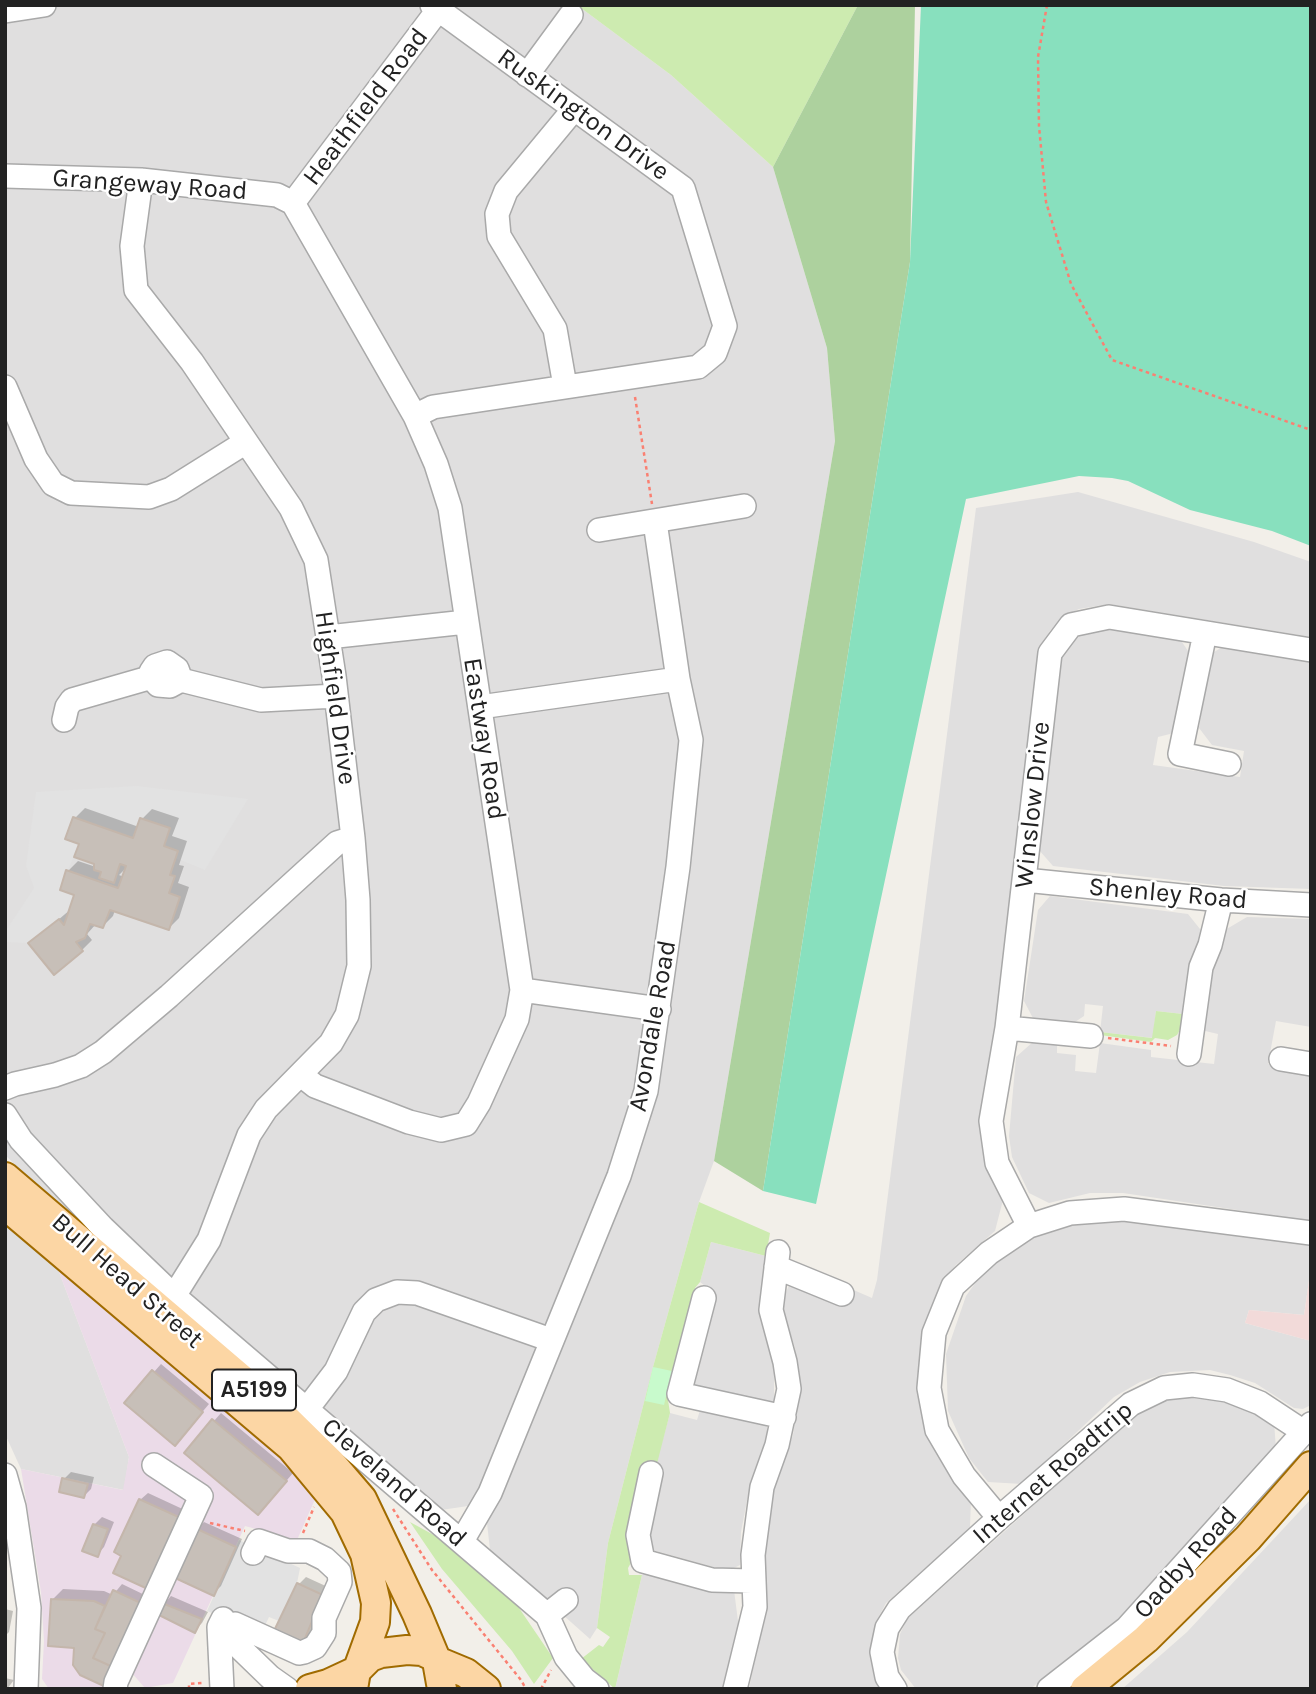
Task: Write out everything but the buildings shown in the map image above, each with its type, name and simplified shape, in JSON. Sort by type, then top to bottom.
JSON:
[{"type":"main road","name":"Bull Head Street","points":[[5,1177],[273,1406],[332,1464],[362,1499],[436,1659],[442,1689]]},
{"type":"main road","name":"Bull Head Street","points":[[5,1205],[291,1447],[345,1511],[365,1555],[376,1603],[375,1622],[356,1675]]},
{"type":"main road","name":"Oadby Road","points":[[1085,1689],[1156,1630],[1248,1538],[1311,1466]]},
{"type":"main road","points":[[310,1689],[356,1675],[370,1657],[407,1650],[422,1651],[466,1674],[486,1689]]},
{"type":"street","points":[[5,11],[44,5]]},
{"type":"street","name":"Ruskington Drive","points":[[415,416],[433,407],[698,367],[715,353],[725,326],[683,188],[435,8]]},
{"type":"street","name":"Heathfield Road","points":[[293,203],[435,8]]},
{"type":"street","points":[[527,75],[570,15]]},
{"type":"street","points":[[565,386],[555,329],[499,236],[497,214],[506,191],[573,109]]},
{"type":"street","name":"Grangeway Road","points":[[5,176],[141,180],[277,195],[293,203]]},
{"type":"street","name":"Highfield Drive","points":[[141,180],[132,246],[136,290],[192,362],[246,442],[290,508],[316,560],[336,695],[358,900],[359,966],[347,1015],[331,1042],[266,1109],[249,1135],[209,1240],[174,1296]]},
{"type":"street","name":"Eastway Road","points":[[293,203],[415,416],[436,464],[450,508],[522,990],[517,1019],[479,1103],[466,1124],[441,1130],[410,1122],[315,1086],[301,1075]]},
{"type":"street","points":[[5,387],[36,459],[53,484],[71,493],[149,497],[171,489],[246,442]]},
{"type":"street","points":[[599,530],[744,506]]},
{"type":"street","name":"Avondale Road","points":[[462,1541],[491,1493],[622,1164],[646,1091],[678,867],[691,740],[678,679],[655,522]]},
{"type":"street","name":"Winslow Drive","points":[[1030,1226],[997,1163],[991,1121],[1007,1028],[1049,653],[1070,625],[1109,617],[1311,650]]},
{"type":"street","points":[[328,637],[466,622]]},
{"type":"street","points":[[1205,633],[1180,754],[1228,764]]},
{"type":"street","points":[[64,720],[67,706],[72,700],[152,677],[158,685],[164,687],[175,685],[181,680],[261,700],[336,695]]},
{"type":"street","points":[[480,707],[678,679]]},
{"type":"street","points":[[5,1088],[81,1066],[103,1052],[169,996],[337,843],[352,838]]},
{"type":"street","name":"Shenley Road","points":[[1025,880],[1221,900],[1311,905]]},
{"type":"street","points":[[1189,1051],[1201,967],[1210,945],[1221,900]]},
{"type":"street","points":[[522,990],[659,1009]]},
{"type":"street","points":[[1007,1028],[1091,1036]]},
{"type":"street","points":[[1281,1059],[1308,1056]]},
{"type":"street","name":"Cleveland Road","points":[[5,1115],[21,1140],[103,1228],[174,1296],[547,1615],[566,1657],[584,1679],[597,1689]]},
{"type":"street","points":[[999,1518],[964,1476],[937,1430],[929,1388],[934,1333],[953,1286],[989,1253],[1030,1226],[1070,1213],[1124,1209],[1311,1233]]},
{"type":"street","points":[[735,1689],[752,1625],[753,1555],[762,1487],[778,1446],[789,1389],[771,1310],[777,1260],[842,1294]]},
{"type":"street","points":[[307,1409],[336,1371],[364,1312],[376,1300],[397,1292],[417,1293],[551,1340]]},
{"type":"street","points":[[704,1298],[679,1394],[784,1417]]},
{"type":"street","name":"Internet Roadtrip","points":[[895,1689],[887,1677],[882,1653],[887,1628],[899,1609],[1131,1404],[1164,1388],[1193,1385],[1227,1390],[1260,1403],[1307,1428]]},
{"type":"street","name":"Oadby Road","points":[[1049,1689],[1127,1628],[1307,1428]]},
{"type":"street","points":[[115,1689],[201,1496],[154,1465]]},
{"type":"street","points":[[651,1473],[638,1535],[643,1561],[712,1580],[752,1581]]},
{"type":"street","points":[[5,1475],[29,1608],[26,1689]]},
{"type":"street","points":[[253,1553],[259,1541],[288,1551],[309,1551],[330,1563],[339,1572],[340,1582],[324,1618],[324,1633],[314,1647],[299,1653],[235,1624],[239,1647],[287,1689]]},
{"type":"street","points":[[547,1615],[566,1600]]},
{"type":"street","points":[[222,1685],[219,1627],[223,1619]]},
{"type":"path","points":[[1047,5],[1038,57],[1039,127],[1046,202],[1071,284],[1112,360],[1311,430]]},
{"type":"path","points":[[632,376],[655,522]]},
{"type":"path","points":[[1091,1036],[1189,1051]]},
{"type":"path","points":[[388,1501],[432,1570],[526,1689]]},
{"type":"path","points":[[189,1689],[189,1684],[222,1685]]},
{"type":"shaded area","points":[[5,5],[577,5],[671,75],[773,167],[827,348],[835,441],[714,1161],[699,1202],[653,1367],[608,1543],[597,1628],[590,1639],[490,1550],[487,1523],[468,1506],[441,1510],[122,1267],[5,1155]]},
{"type":"shaded area","points":[[1078,492],[1254,542],[1311,562],[1311,637],[1109,604],[1079,609],[1064,616],[1050,631],[1042,648],[985,1103],[1003,1200],[995,1231],[956,1265],[943,1282],[926,1323],[919,1359],[919,1381],[971,1499],[970,1528],[886,1603],[876,1622],[872,1641],[883,1689],[749,1689],[764,1614],[767,1588],[762,1563],[772,1491],[793,1435],[799,1392],[795,1348],[784,1314],[784,1297],[790,1283],[849,1288],[872,1298],[877,1280],[976,508]]},
{"type":"shaded area","points":[[1097,625],[1178,636],[1190,654],[1174,733],[1158,737],[1153,765],[1240,777],[1244,751],[1212,745],[1199,728],[1211,654],[1227,644],[1311,658],[1311,889],[1224,886],[1053,866],[1039,850],[1061,657],[1072,638]]},
{"type":"shaded area","points":[[137,786],[248,799],[205,870],[176,858],[164,846],[169,828],[141,818],[133,838],[73,817],[65,839],[79,844],[60,889],[74,895],[64,925],[58,919],[28,943],[5,942],[5,932],[34,888],[26,866],[36,792]]},
{"type":"shaded area","points":[[1050,896],[1188,914],[1204,934],[1189,968],[1183,1014],[1156,1011],[1153,1038],[1100,1032],[1103,1006],[1085,1004],[1084,1016],[1072,1024],[1035,1022],[1024,1001],[1038,910]]},
{"type":"shaded area","points":[[1247,917],[1311,919],[1311,1027],[1276,1021],[1268,1064],[1311,1071],[1311,1221],[1123,1193],[1090,1193],[1049,1203],[1029,1193],[1012,1157],[1009,1136],[1016,1057],[1034,1041],[1057,1044],[1057,1053],[1076,1055],[1075,1071],[1096,1073],[1100,1043],[1151,1050],[1151,1057],[1214,1064],[1218,1034],[1201,1030],[1209,970],[1225,930]]},
{"type":"shaded area","points":[[1129,1218],[1311,1243],[1311,1267],[1304,1315],[1249,1310],[1245,1323],[1311,1341],[1311,1405],[1303,1409],[1294,1408],[1255,1383],[1210,1370],[1170,1372],[1140,1382],[1114,1397],[1022,1484],[988,1482],[969,1458],[948,1411],[946,1354],[966,1296],[994,1263],[1033,1235],[1068,1222]]},
{"type":"shaded area","points":[[5,1222],[56,1264],[129,1457],[124,1490],[21,1469],[5,1434]]},
{"type":"shaded area","points":[[711,1242],[766,1256],[760,1317],[774,1360],[774,1401],[764,1403],[696,1387],[691,1381],[713,1292],[700,1282]]},
{"type":"shaded area","points":[[56,1264],[310,1481],[316,1497],[297,1540],[245,1526],[173,1683],[145,1688],[130,1671],[190,1500],[102,1689],[49,1689],[42,1679],[44,1641],[41,1592],[21,1469],[123,1490],[129,1457]]},
{"type":"shaded area","points":[[1311,1267],[1311,1341],[1245,1323],[1249,1310],[1304,1315]]},
{"type":"shaded area","points":[[1181,1395],[1237,1401],[1274,1422],[1276,1449],[1128,1611],[1094,1641],[1030,1689],[916,1689],[901,1670],[898,1658],[900,1634],[907,1619],[1133,1416],[1157,1403]]},
{"type":"shaded area","points":[[701,1407],[760,1421],[766,1425],[769,1432],[750,1485],[741,1532],[740,1565],[728,1571],[652,1550],[643,1538],[656,1464],[670,1413],[697,1420]]},
{"type":"shaded area","points":[[1311,1499],[1311,1689],[1122,1689],[1187,1632]]},
{"type":"shaded area","points":[[239,1540],[300,1568],[297,1583],[279,1621],[269,1617],[263,1630],[233,1613],[217,1615],[207,1611]]},
{"type":"shaded area","points":[[649,1573],[734,1590],[739,1629],[723,1689],[615,1689],[642,1575]]},
{"type":"green space","points":[[577,5],[858,5],[773,167],[671,75]]},
{"type":"green space","points":[[858,5],[915,5],[910,262],[763,1191],[714,1161],[835,441],[827,348],[773,167]]},
{"type":"green space","points":[[921,5],[1311,5],[1311,546],[1272,531],[1190,510],[1128,481],[1112,478],[1079,476],[966,499],[816,1204],[763,1191],[910,262]]},
{"type":"green space","points":[[1156,1011],[1183,1014],[1177,1035],[1168,1040],[1155,1038],[1151,1042],[1100,1035],[1100,1032],[1152,1038]]},
{"type":"green space","points":[[699,1202],[770,1233],[766,1256],[711,1242],[700,1282],[695,1288],[698,1304],[668,1400],[670,1413],[628,1568],[629,1575],[642,1575],[615,1689],[581,1659],[599,1645],[603,1647],[610,1637],[597,1628],[608,1543]]},
{"type":"green space","points":[[653,1367],[672,1371],[664,1405],[645,1401]]},
{"type":"green space","points":[[410,1522],[454,1546],[517,1605],[553,1658],[534,1684],[512,1651],[442,1569]]}]
